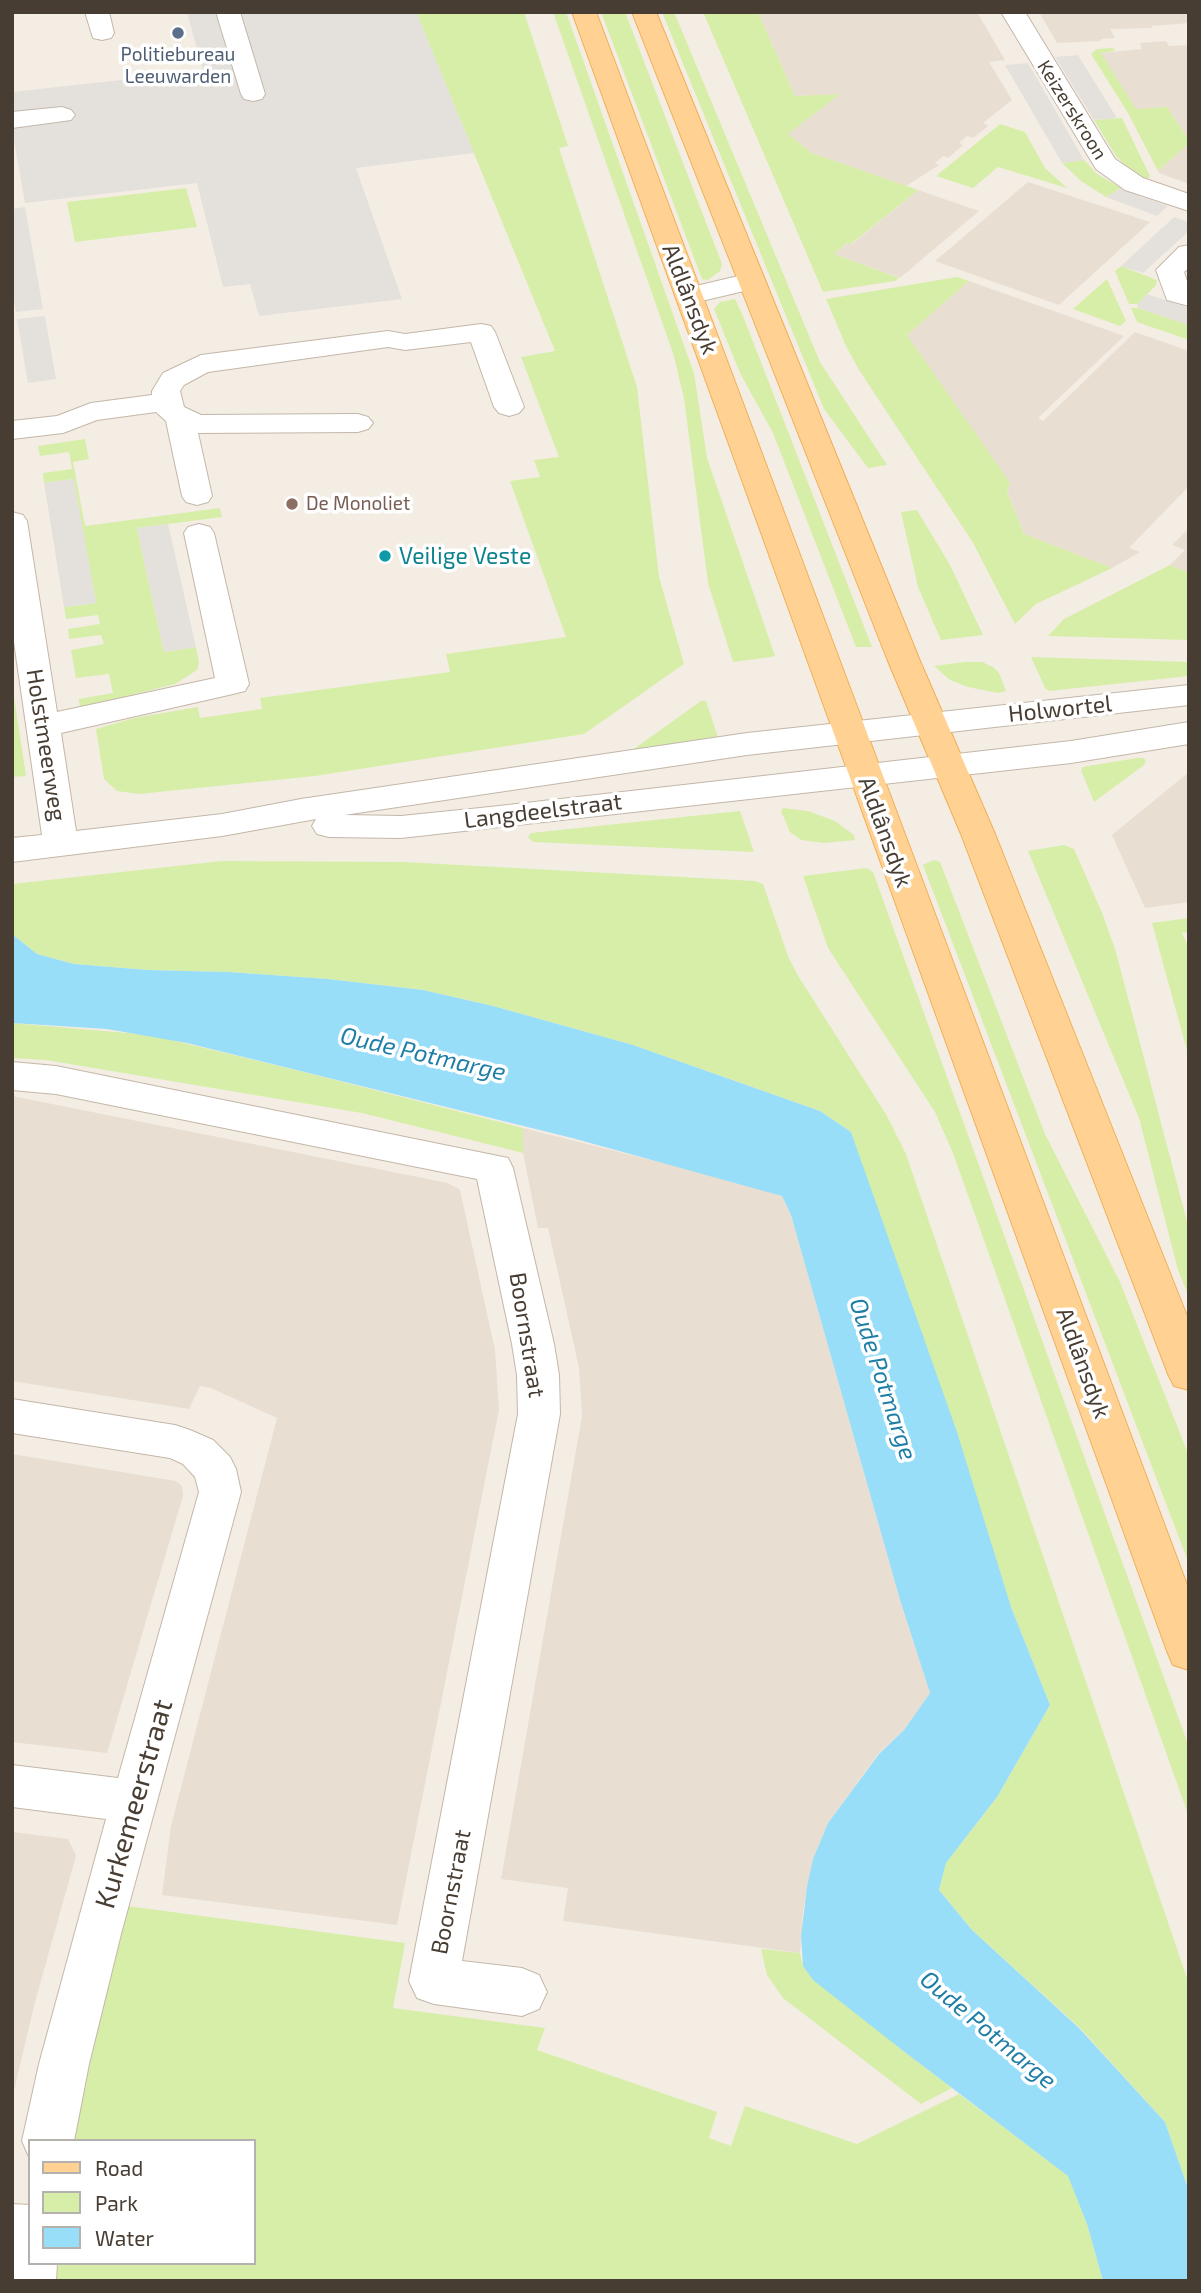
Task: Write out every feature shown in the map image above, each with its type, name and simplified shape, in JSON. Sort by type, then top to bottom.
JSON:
[{"type":"main road","name":"Aldlânsdyk","points":[[584,12],[1189,1650]]},
{"type":"main road","points":[[644,12],[949,765],[1189,1374]]},
{"type":"street","points":[[228,12],[253,94]]},
{"type":"street","name":"Keizerskroon","points":[[1013,12],[1105,164],[1134,184],[1189,203]]},
{"type":"street","points":[[12,120],[62,115]]},
{"type":"street","points":[[1189,253],[1170,270],[1177,294],[1189,298]]},
{"type":"street","points":[[689,296],[751,281]]},
{"type":"street","points":[[197,496],[166,391],[173,379],[201,364],[388,339],[405,342],[481,332],[509,407]]},
{"type":"street","points":[[12,430],[63,424],[91,412],[173,410],[195,424],[218,426],[358,423]]},
{"type":"street","name":"Holstmeerweg","points":[[12,521],[61,844]]},
{"type":"street","points":[[43,725],[83,719],[233,684],[200,533]]},
{"type":"street","name":"Holwortel","points":[[849,732],[1189,695]]},
{"type":"street","name":"Langdeelstraat","points":[[12,850],[222,825],[301,810],[849,732]]},
{"type":"street","name":"Holwortel","points":[[864,775],[1071,752],[1189,733]]},
{"type":"street","name":"Langdeelstraat","points":[[222,825],[401,827],[864,775]]},
{"type":"street","name":"Boornstraat","points":[[12,1076],[56,1080],[494,1168],[533,1344],[538,1375],[539,1414],[434,1980],[522,1992]]},
{"type":"street","name":"Kurkemeerstraat","points":[[12,1416],[175,1442],[198,1452],[215,1468],[220,1492],[79,2001],[48,2139]]},
{"type":"street","points":[[12,1786],[135,1801]]},
{"type":"shaded area","points":[[187,12],[416,12],[474,153],[356,168],[402,299],[259,316],[250,284],[223,287],[197,183],[25,203],[12,129],[12,92],[203,71]]},
{"type":"shaded area","points":[[758,12],[977,12],[1005,60],[989,62],[1012,100],[983,123],[988,126],[973,138],[967,136],[959,143],[963,145],[948,158],[943,156],[935,163],[939,165],[906,186],[812,153],[787,134],[840,94],[795,96]]},
{"type":"shaded area","points":[[1039,12],[1189,12],[1189,23],[1152,28],[1110,29],[1115,38],[1057,43]]},
{"type":"shaded area","points":[[1166,41],[1169,46],[1189,45],[1189,140],[1167,107],[1136,110],[1100,53],[1142,49],[1140,43]]},
{"type":"shaded area","points":[[1078,55],[1117,118],[1094,120],[1055,57]]},
{"type":"shaded area","points":[[1028,63],[1084,160],[1062,163],[1005,65]]},
{"type":"shaded area","points":[[1189,143],[1189,184],[1159,173],[1158,171]]},
{"type":"shaded area","points":[[1028,182],[1150,222],[1059,305],[935,261]]},
{"type":"shaded area","points":[[1121,188],[1168,206],[1157,216],[1106,197]]},
{"type":"shaded area","points":[[918,190],[979,211],[900,278],[834,254],[848,243],[852,244]]},
{"type":"shaded area","points":[[25,207],[43,309],[16,312],[12,291],[12,209]]},
{"type":"shaded area","points":[[1174,217],[1189,222],[1189,231],[1143,273],[1121,266]]},
{"type":"shaded area","points":[[969,281],[1124,336],[1038,418],[1043,421],[1135,332],[1189,351],[1189,486],[1129,548],[1140,552],[1112,568],[1024,534],[1007,490],[907,335]]},
{"type":"shaded area","points":[[1147,294],[1189,308],[1189,325],[1138,308],[1137,305]]},
{"type":"shaded area","points":[[45,316],[56,379],[28,383],[17,319]]},
{"type":"shaded area","points":[[74,479],[96,603],[64,607],[44,483]]},
{"type":"shaded area","points":[[168,524],[196,647],[164,652],[137,528]]},
{"type":"shaded area","points":[[1189,528],[1189,573],[1170,565],[1185,550],[1172,545]]},
{"type":"shaded area","points":[[1189,772],[1189,902],[1145,908],[1112,835]]},
{"type":"shaded area","points":[[12,1096],[448,1183],[460,1190],[495,1350],[499,1410],[397,1925],[162,1895],[171,1826],[277,1418],[211,1388],[200,1386],[189,1409],[12,1381]]},
{"type":"shaded area","points":[[523,1128],[739,1182],[782,1196],[791,1215],[900,1600],[930,1693],[904,1730],[878,1754],[828,1823],[813,1859],[803,1911],[800,1953],[563,1921],[568,1888],[501,1879],[582,1416],[579,1368],[548,1228],[538,1228],[523,1153]]},
{"type":"shaded area","points":[[12,1454],[176,1481],[182,1486],[183,1496],[107,1753],[12,1742]]},
{"type":"shaded area","points":[[12,1832],[68,1839],[76,1856],[35,2002],[12,2099]]},
{"type":"green space","points":[[416,12],[524,12],[568,146],[559,148],[637,387],[659,577],[684,664],[584,734],[315,776],[139,794],[117,791],[104,779],[96,729],[134,718],[198,707],[200,718],[262,709],[260,698],[450,672],[446,654],[566,637],[510,481],[540,477],[534,460],[559,457],[521,357],[555,351]]},
{"type":"green space","points":[[553,12],[566,12],[694,373],[707,458],[775,656],[733,662],[708,583],[684,398],[673,353]]},
{"type":"green space","points":[[601,12],[625,12],[722,264],[720,271],[708,280],[702,279]]},
{"type":"green space","points":[[662,12],[674,12],[820,362],[887,465],[868,468],[824,409]]},
{"type":"green space","points":[[703,12],[758,12],[795,96],[840,94],[788,134],[812,153],[918,190],[851,244],[847,243],[834,254],[899,278],[895,281],[823,292]]},
{"type":"green space","points":[[1113,48],[1115,51],[1101,53],[1136,109],[1167,107],[1189,140],[1189,143],[1158,171],[1128,113],[1091,54],[1097,49]]},
{"type":"green space","points":[[1122,118],[1150,176],[1147,179],[1133,173],[1116,156],[1094,120]]},
{"type":"green space","points":[[1000,124],[1025,132],[1045,168],[1067,188],[998,167],[973,188],[936,176]]},
{"type":"green space","points":[[1084,160],[1097,174],[1121,188],[1106,197],[1081,181],[1062,163]]},
{"type":"green space","points":[[186,188],[197,227],[75,242],[67,202]]},
{"type":"green space","points":[[1121,266],[1157,280],[1156,285],[1138,304],[1129,304],[1115,271]]},
{"type":"green space","points":[[957,277],[969,281],[907,335],[1010,483],[1007,491],[1024,534],[1112,568],[1036,604],[1015,624],[972,541],[859,370],[826,299]]},
{"type":"green space","points":[[1107,279],[1126,321],[1120,326],[1073,309]]},
{"type":"green space","points":[[735,299],[872,647],[856,647],[773,433],[740,373],[714,309],[720,302]]},
{"type":"green space","points":[[1131,308],[1189,325],[1189,340],[1137,322]]},
{"type":"green space","points":[[85,439],[89,459],[73,462],[85,526],[220,508],[222,517],[137,528],[164,652],[196,647],[199,663],[197,670],[175,684],[80,708],[79,699],[113,693],[109,674],[76,678],[71,650],[104,644],[101,635],[69,639],[68,629],[100,624],[98,615],[66,619],[64,607],[96,603],[73,479],[44,483],[43,473],[72,469],[69,452],[40,456],[38,446]]},
{"type":"green space","points":[[917,510],[950,565],[983,635],[941,640],[918,587],[901,512]]},
{"type":"green space","points":[[1170,565],[1189,573],[1189,640],[1048,636],[1064,619]]},
{"type":"green space","points":[[1031,657],[1189,662],[1189,676],[1049,691],[1045,688]]},
{"type":"green space","points":[[982,662],[993,667],[999,673],[1006,691],[998,693],[968,687],[950,680],[934,666]]},
{"type":"green space","points":[[12,683],[26,776],[12,777]]},
{"type":"green space","points":[[701,701],[706,701],[718,737],[631,751]]},
{"type":"green space","points":[[1144,758],[1144,765],[1094,802],[1081,770],[1083,767]]},
{"type":"green space","points":[[783,808],[808,811],[835,821],[854,835],[855,840],[824,843],[801,840],[790,832],[781,811]]},
{"type":"green space","points":[[740,811],[754,852],[533,842],[528,837],[531,833]]},
{"type":"green space","points":[[1064,845],[1074,849],[1116,952],[1189,1229],[1189,1297],[1178,1270],[1139,1118],[1028,851]]},
{"type":"green space","points":[[934,860],[940,862],[1045,1134],[1120,1282],[1189,1456],[1189,1564],[923,865]]},
{"type":"green space","points":[[222,861],[404,862],[755,881],[763,884],[797,974],[887,1116],[906,1154],[1189,1984],[1189,2191],[1165,2122],[1080,2028],[972,1930],[939,1890],[946,1863],[997,1797],[1050,1705],[1011,1607],[851,1132],[820,1111],[633,1045],[493,1006],[423,990],[328,979],[74,964],[37,954],[12,934],[12,884]]},
{"type":"green space","points":[[867,868],[873,872],[1189,1747],[1189,1817],[953,1153],[935,1112],[828,948],[803,876]]},
{"type":"green space","points":[[1189,918],[1189,932],[1182,933],[1189,948],[1189,1058],[1152,923]]},
{"type":"green space","points":[[12,1023],[151,1035],[312,1074],[523,1128],[523,1153],[362,1113],[46,1060],[12,1058]]},
{"type":"green space","points":[[127,1906],[405,1943],[393,2008],[545,2028],[537,2050],[717,2112],[709,2138],[731,2146],[745,2106],[857,2144],[959,2094],[1069,2176],[1087,2224],[1103,2281],[55,2281],[57,2265],[256,2265],[256,2139],[71,2139],[77,2101]]},
{"type":"green space","points":[[761,1949],[800,1953],[803,1966],[902,2050],[952,2088],[921,2104],[783,1998],[767,1975]]},
{"type":"water","name":"Oude Potmarge","points":[[12,934],[37,954],[74,964],[328,979],[423,990],[493,1006],[633,1045],[820,1111],[851,1132],[957,1432],[1011,1607],[1050,1705],[997,1797],[946,1863],[939,1890],[972,1930],[1079,2028],[1165,2122],[1189,2191],[1189,2281],[1103,2281],[1087,2224],[1068,2176],[813,1980],[803,1966],[801,1936],[807,1887],[813,1859],[828,1823],[879,1754],[904,1730],[930,1693],[900,1600],[791,1215],[782,1196],[572,1138],[187,1043],[107,1029],[12,1023]]},
{"type":"place","name":"Politiebureau Leeuwarden","points":[[178,33]]},
{"type":"place","name":"De Monoliet","points":[[292,504]]},
{"type":"place","name":"Veilige Veste","points":[[385,556]]}]
